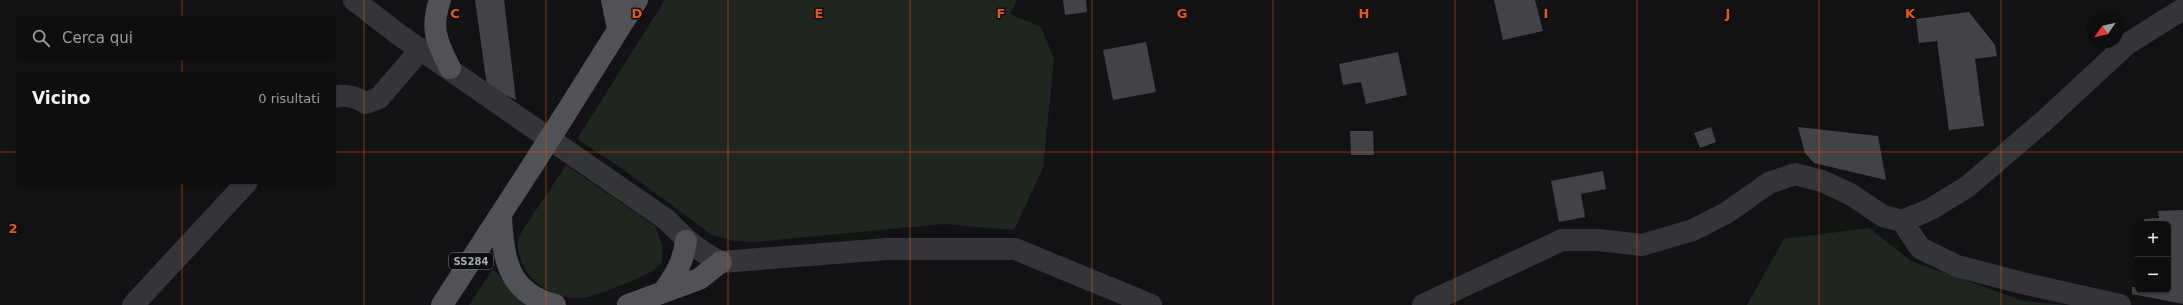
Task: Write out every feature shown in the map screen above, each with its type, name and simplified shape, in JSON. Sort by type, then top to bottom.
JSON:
[{"type":"main road","points":[[440,0],[435,14],[437,43],[450,68]]},
{"type":"main road","points":[[612,0],[618,29]]},
{"type":"main road","points":[[618,29],[637,0]]},
{"type":"main road","name":"SS284","points":[[442,305],[500,217],[618,29]]},
{"type":"main road","points":[[500,217],[503,251],[510,271],[522,288],[542,302],[555,305]]},
{"type":"main road","points":[[663,292],[677,274],[681,264],[686,241]]},
{"type":"main road","points":[[628,305],[699,279],[721,262]]},
{"type":"street","points":[[354,0],[421,50],[450,68],[528,125],[667,220],[686,241],[702,253],[721,262],[887,249],[1015,249],[1151,305]]},
{"type":"street","points":[[1423,305],[1562,240],[1598,240],[1642,245],[1693,230],[1726,213],[1769,183],[1795,174],[1822,181],[1852,195],[1883,216],[1902,221],[1929,210],[1967,187],[2044,121],[2127,44],[2183,9]]},
{"type":"street","points":[[336,97],[342,95],[355,97],[366,103],[379,98],[421,50]]},
{"type":"street","points":[[133,305],[245,184]]},
{"type":"street","points":[[1902,221],[1920,248],[1957,266],[2018,282],[2120,305]]},
{"type":"shaded area","points":[[665,0],[1017,0],[1010,14],[1041,27],[1054,59],[1043,168],[1014,230],[944,224],[755,242],[735,241],[712,235],[621,168],[577,139]]},
{"type":"shaded area","points":[[566,165],[655,226],[663,247],[662,262],[654,270],[602,293],[588,297],[575,298],[550,292],[539,285],[530,276],[523,265],[519,253],[518,240]]},
{"type":"shaded area","points":[[1869,228],[1911,261],[2024,301],[2065,305],[1747,305],[1784,239]]},
{"type":"shaded area","points":[[493,269],[527,305],[469,305]]},
{"type":"building","points":[[475,0],[504,0],[516,100],[487,86]]},
{"type":"building","points":[[1063,0],[1086,0],[1087,12],[1065,15]]},
{"type":"building","points":[[1494,0],[1535,0],[1543,31],[1503,40]]},
{"type":"building","points":[[1969,12],[1995,45],[1997,56],[1975,59],[1984,126],[1949,130],[1937,41],[1919,43],[1916,19]]},
{"type":"building","points":[[1146,42],[1156,92],[1113,100],[1103,50]]},
{"type":"building","points":[[1398,52],[1407,95],[1366,104],[1361,82],[1343,85],[1339,64]]},
{"type":"building","points":[[1711,127],[1716,142],[1700,148],[1694,133]]},
{"type":"building","points":[[1798,127],[1878,136],[1886,180],[1814,163],[1805,153]]},
{"type":"building","points":[[1350,131],[1373,131],[1374,155],[1351,155]]},
{"type":"building","points":[[1603,171],[1606,189],[1581,194],[1585,217],[1559,222],[1551,181]]},
{"type":"building","points":[[2183,210],[2183,304],[2132,294],[2132,287],[2135,287],[2135,293],[2171,293],[2171,221],[2144,221],[2144,219],[2159,218],[2158,211]]}]
